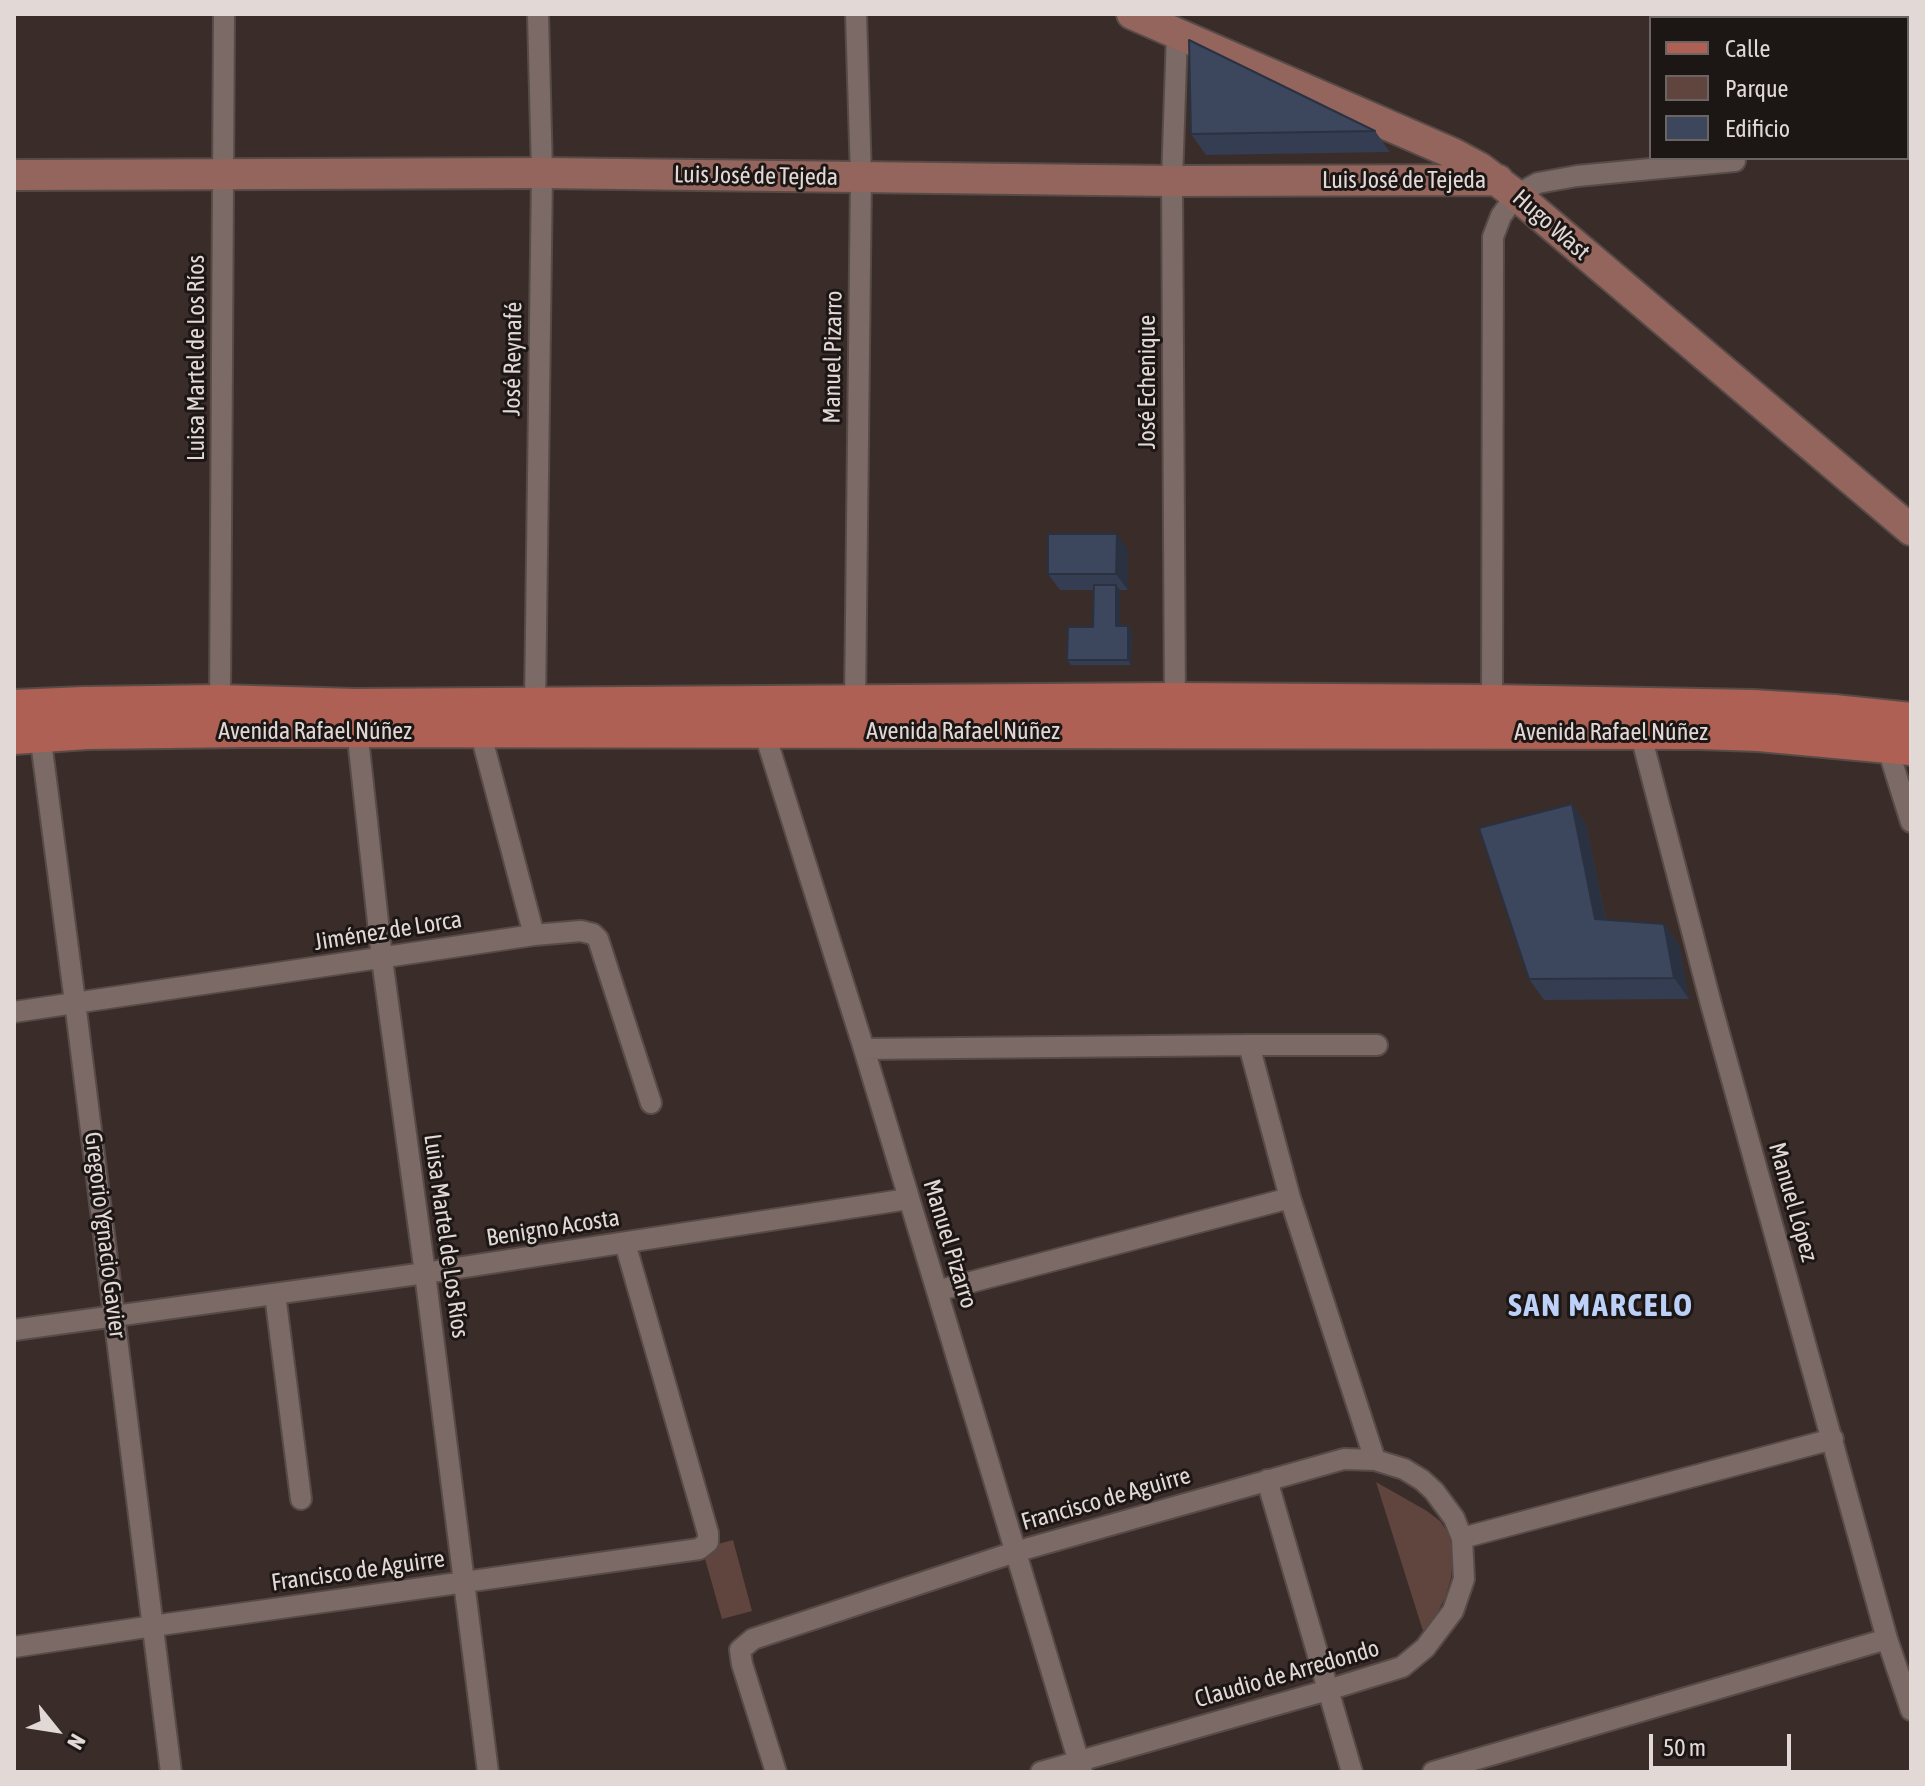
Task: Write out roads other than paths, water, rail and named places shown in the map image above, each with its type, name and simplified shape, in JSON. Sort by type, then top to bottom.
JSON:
[{"type":"main road","name":"Hugo Wast","points":[[1132,14],[1452,153],[1507,187],[1911,530]]},
{"type":"main road","name":"Luis José de Tejeda","points":[[14,175],[542,173],[1507,187]]},
{"type":"main road","name":"Avenida Rafael Núñez","points":[[14,708],[220,702],[480,731],[764,731],[1492,702],[1759,734],[1899,747]]},
{"type":"main road","name":"Avenida Rafael Núñez","points":[[27,736],[356,718],[535,704],[855,702],[1175,716],[1642,718],[1794,709],[1911,720]]},
{"type":"main road","points":[[14,708],[27,736]]},
{"type":"street","name":"Luisa Martel de Los Ríos","points":[[220,702],[224,14]]},
{"type":"street","name":"José Reynafé","points":[[535,704],[542,173],[538,14]]},
{"type":"street","name":"Manuel Pizarro","points":[[855,702],[861,177],[856,14]]},
{"type":"street","name":"José Echenique","points":[[1175,716],[1172,181],[1177,33]]},
{"type":"street","name":"Luis José de Tejeda","points":[[1507,187],[1577,176],[1735,161]]},
{"type":"street","points":[[1492,702],[1493,237],[1507,187]]},
{"type":"street","name":"Luisa Martel de Los Ríos","points":[[356,718],[382,959],[488,1772]]},
{"type":"street","name":"Manuel López","points":[[1642,718],[1644,747],[1711,1004],[1887,1639],[1911,1710]]},
{"type":"street","points":[[480,731],[534,935]]},
{"type":"street","name":"Manuel Pizarro","points":[[764,731],[864,1049],[1081,1767]]},
{"type":"street","name":"Gregorio Ygnacio Gavier","points":[[27,736],[75,1002],[171,1772]]},
{"type":"street","points":[[1899,747],[1911,822]]},
{"type":"street","name":"Jiménez de Lorca","points":[[14,1012],[534,935],[581,931],[598,939],[651,1103]]},
{"type":"street","points":[[1249,1045],[1290,1198],[1375,1460]]},
{"type":"street","points":[[864,1049],[1377,1045]]},
{"type":"street","points":[[937,1291],[1290,1198]]},
{"type":"street","name":"Benigno Acosta","points":[[14,1330],[425,1273],[908,1199]]},
{"type":"street","name":"Francisco de Aguirre","points":[[14,1647],[699,1549],[708,1542],[708,1533],[625,1243]]},
{"type":"street","points":[[275,1294],[301,1499]]},
{"type":"street","points":[[1462,1538],[1833,1439]]},
{"type":"street","name":"Francisco de Aguirre","points":[[776,1772],[742,1664],[740,1650],[753,1639],[1015,1552],[1344,1459],[1375,1460],[1404,1469],[1422,1480],[1454,1518],[1462,1538]]},
{"type":"street","points":[[1267,1480],[1352,1772]]},
{"type":"street","name":"Claudio de Arredondo","points":[[1041,1772],[1081,1767],[1402,1667],[1425,1648],[1453,1611],[1464,1579],[1462,1538]]},
{"type":"street","points":[[1433,1772],[1887,1639]]},
{"type":"district","name":"SAN MARCELO","points":[[1601,1306]]}]
